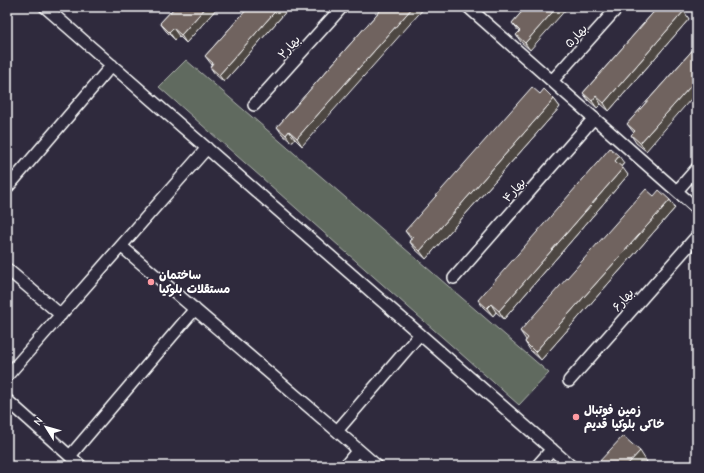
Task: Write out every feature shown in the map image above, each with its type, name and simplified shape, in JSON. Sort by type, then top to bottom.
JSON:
[{"type":"street","points":[[45,7],[571,466]]},
{"type":"street","name":"بهار۲","points":[[254,105],[342,7]]},
{"type":"street","points":[[468,7],[697,208]]},
{"type":"street","name":"بهار۵","points":[[552,81],[618,7]]},
{"type":"street","points":[[7,188],[112,65]]},
{"type":"street","name":"بهار۴","points":[[454,278],[594,118]]},
{"type":"street","points":[[7,376],[207,148]]},
{"type":"street","points":[[677,191],[697,168]]},
{"type":"street","name":"بهار۶","points":[[569,381],[697,236]]},
{"type":"street","points":[[121,246],[377,466]]},
{"type":"street","points":[[7,270],[61,315]]},
{"type":"street","points":[[70,456],[195,309]]},
{"type":"street","points":[[337,431],[420,334]]},
{"type":"street","points":[[7,400],[81,466]]},
{"type":"street","points":[[537,466],[552,449]]},
{"type":"street","points":[[345,466],[358,450]]},
{"type":"green space","points":[[186,60],[549,373],[519,405],[159,87]]},
{"type":"building","points":[[175,7],[206,7],[181,35],[173,28],[169,32],[160,23]]},
{"type":"building","points":[[249,7],[279,7],[219,75],[210,67],[213,63],[205,56]]},
{"type":"building","points":[[383,7],[413,7],[297,138],[289,131],[286,135],[277,127]]},
{"type":"building","points":[[526,7],[557,7],[525,43],[516,35],[520,31],[512,23]]},
{"type":"building","points":[[658,7],[679,7],[684,11],[604,103],[596,96],[592,101],[583,93]]},
{"type":"building","points":[[697,45],[697,79],[640,143],[631,135],[635,131],[627,124]]},
{"type":"building","points":[[532,87],[540,94],[544,89],[554,99],[420,251],[409,241],[413,238],[405,231]]},
{"type":"building","points":[[610,148],[619,156],[615,161],[623,168],[499,311],[491,304],[487,308],[478,300]]},
{"type":"building","points":[[646,189],[654,196],[659,190],[670,200],[535,352],[525,342],[528,338],[520,331]]},
{"type":"building","points":[[623,436],[640,451],[626,466],[599,466],[597,464]]},
{"type":"place","name":"ساختمان مستقلات بلوکیا","points":[[151,282]]},
{"type":"place","name":"زمین فوتبال خاکی بلوکیا قدیم","points":[[576,417]]}]
